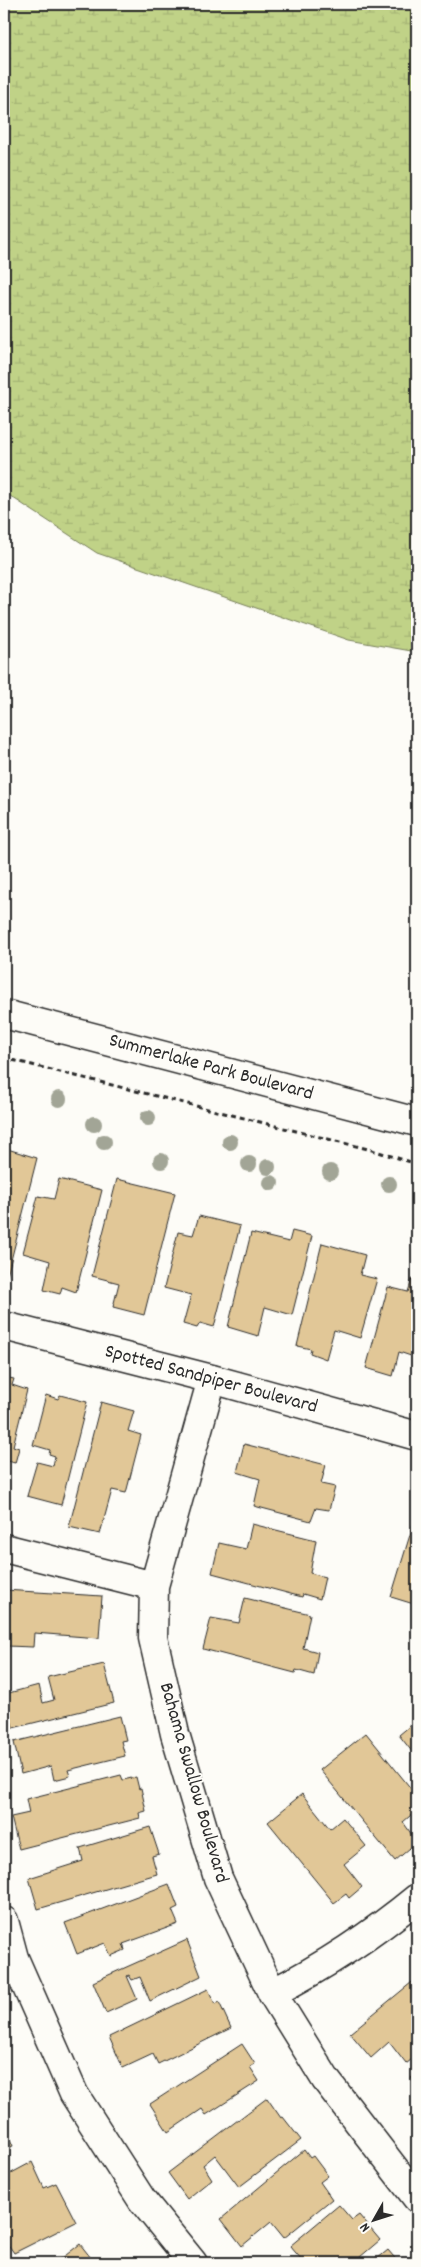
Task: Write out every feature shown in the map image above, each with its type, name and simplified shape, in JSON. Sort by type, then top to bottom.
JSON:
[{"type":"street","name":"Summerlake Park Boulevard","points":[[4,1014],[417,1122]]},
{"type":"street","name":"Spotted Sandpiper Boulevard","points":[[4,1326],[212,1379],[417,1436]]},
{"type":"street","name":"Bahama Swallow Boulevard","points":[[212,1379],[154,1586],[153,1638],[178,1744],[218,1878],[272,1993],[326,2080],[417,2198]]},
{"type":"street","points":[[4,1548],[154,1586]]},
{"type":"street","points":[[272,1993],[331,1961],[376,1932],[417,1898]]},
{"type":"street","points":[[4,1920],[14,1958],[74,2094],[142,2200],[193,2263]]},
{"type":"path","points":[[4,1058],[362,1148],[417,1164]]},
{"type":"green space","points":[[4,4],[417,4],[417,652],[349,640],[97,553],[4,492]]},
{"type":"building","points":[[4,1148],[37,1158],[6,1280],[4,1279]]},
{"type":"building","points":[[59,1179],[102,1190],[76,1292],[62,1287],[60,1294],[44,1290],[50,1261],[23,1253],[38,1196],[54,1199]]},
{"type":"building","points":[[117,1179],[175,1193],[144,1315],[113,1307],[119,1283],[92,1276]]},
{"type":"building","points":[[199,1216],[240,1226],[214,1327],[200,1323],[197,1328],[183,1324],[191,1295],[164,1288],[178,1232],[193,1235]]},
{"type":"building","points":[[292,1231],[312,1236],[292,1315],[265,1307],[258,1336],[228,1327],[251,1233],[289,1242]]},
{"type":"building","points":[[322,1243],[365,1255],[360,1275],[377,1279],[360,1338],[334,1330],[326,1359],[310,1353],[311,1349],[297,1346]]},
{"type":"building","points":[[412,1279],[417,1280],[417,1358],[399,1352],[393,1376],[366,1368],[388,1287],[408,1292]]},
{"type":"building","points":[[4,1377],[14,1379],[12,1385],[27,1390],[13,1446],[19,1448],[15,1463],[4,1460]]},
{"type":"building","points":[[46,1395],[58,1399],[60,1395],[87,1402],[61,1505],[27,1496],[37,1462],[53,1466],[55,1456],[49,1454],[50,1450],[33,1445]]},
{"type":"building","points":[[101,1402],[134,1411],[128,1431],[141,1435],[126,1493],[112,1490],[100,1534],[69,1527]]},
{"type":"building","points":[[244,1444],[326,1465],[321,1484],[335,1487],[329,1510],[316,1508],[311,1521],[254,1506],[260,1479],[237,1472]]},
{"type":"building","points":[[417,1512],[417,1605],[391,1597]]},
{"type":"building","points":[[252,1524],[316,1540],[310,1573],[325,1577],[320,1599],[303,1594],[302,1597],[212,1573],[219,1543],[246,1549]]},
{"type":"building","points":[[4,1590],[102,1596],[99,1638],[34,1633],[33,1647],[7,1646],[7,1625],[4,1625]]},
{"type":"building","points":[[245,1598],[310,1614],[303,1648],[318,1652],[314,1675],[296,1670],[295,1673],[203,1649],[211,1618],[239,1623]]},
{"type":"building","points":[[104,1664],[114,1703],[13,1728],[5,1694],[39,1685],[43,1703],[54,1700],[48,1677]]},
{"type":"building","points":[[120,1716],[126,1740],[121,1741],[125,1756],[68,1770],[70,1776],[54,1780],[51,1766],[21,1774],[14,1742]]},
{"type":"building","points":[[417,1720],[417,1758],[399,1735]]},
{"type":"building","points":[[366,1733],[417,1796],[417,1810],[403,1822],[417,1842],[395,1861],[320,1770]]},
{"type":"building","points":[[121,1775],[123,1780],[136,1777],[139,1789],[141,1788],[146,1811],[139,1813],[140,1818],[19,1849],[11,1817],[29,1813],[26,1799]]},
{"type":"building","points":[[302,1794],[330,1829],[343,1818],[366,1846],[344,1864],[362,1887],[349,1898],[346,1894],[334,1903],[268,1822]]},
{"type":"building","points":[[150,1827],[159,1854],[152,1856],[157,1874],[38,1909],[29,1878],[83,1861],[80,1848]]},
{"type":"building","points":[[169,1884],[178,1907],[172,1910],[178,1924],[123,1944],[125,1950],[111,1956],[105,1943],[77,1954],[65,1923]]},
{"type":"building","points":[[187,1940],[201,1976],[150,2001],[140,1977],[132,1980],[129,1975],[127,1976],[137,1999],[106,2013],[93,1982]]},
{"type":"building","points":[[417,1978],[417,2055],[406,2064],[389,2042],[371,2058],[350,2033]]},
{"type":"building","points":[[208,1989],[215,2004],[219,2002],[231,2028],[158,2064],[153,2054],[123,2068],[109,2037]]},
{"type":"building","points":[[242,2044],[255,2064],[250,2067],[259,2081],[206,2115],[202,2109],[168,2132],[150,2104]]},
{"type":"building","points":[[417,2072],[417,2086],[411,2078]]},
{"type":"building","points":[[267,2098],[281,2118],[283,2117],[301,2140],[239,2187],[215,2155],[203,2165],[212,2179],[187,2199],[168,2173]]},
{"type":"building","points":[[417,2110],[417,2125],[409,2116]]},
{"type":"building","points":[[4,2126],[13,2146],[4,2150]]},
{"type":"building","points":[[304,2150],[310,2158],[313,2156],[328,2176],[320,2182],[332,2199],[284,2238],[271,2222],[242,2246],[221,2219]]},
{"type":"building","points":[[32,2162],[44,2188],[56,2183],[76,2222],[14,2253],[7,2243],[4,2245],[4,2177]]},
{"type":"building","points":[[339,2205],[352,2220],[359,2215],[380,2240],[353,2263],[298,2263],[302,2260],[290,2246]]},
{"type":"building","points":[[80,2244],[95,2263],[56,2263]]},
{"type":"building","points":[[388,2250],[399,2263],[372,2263]]}]
